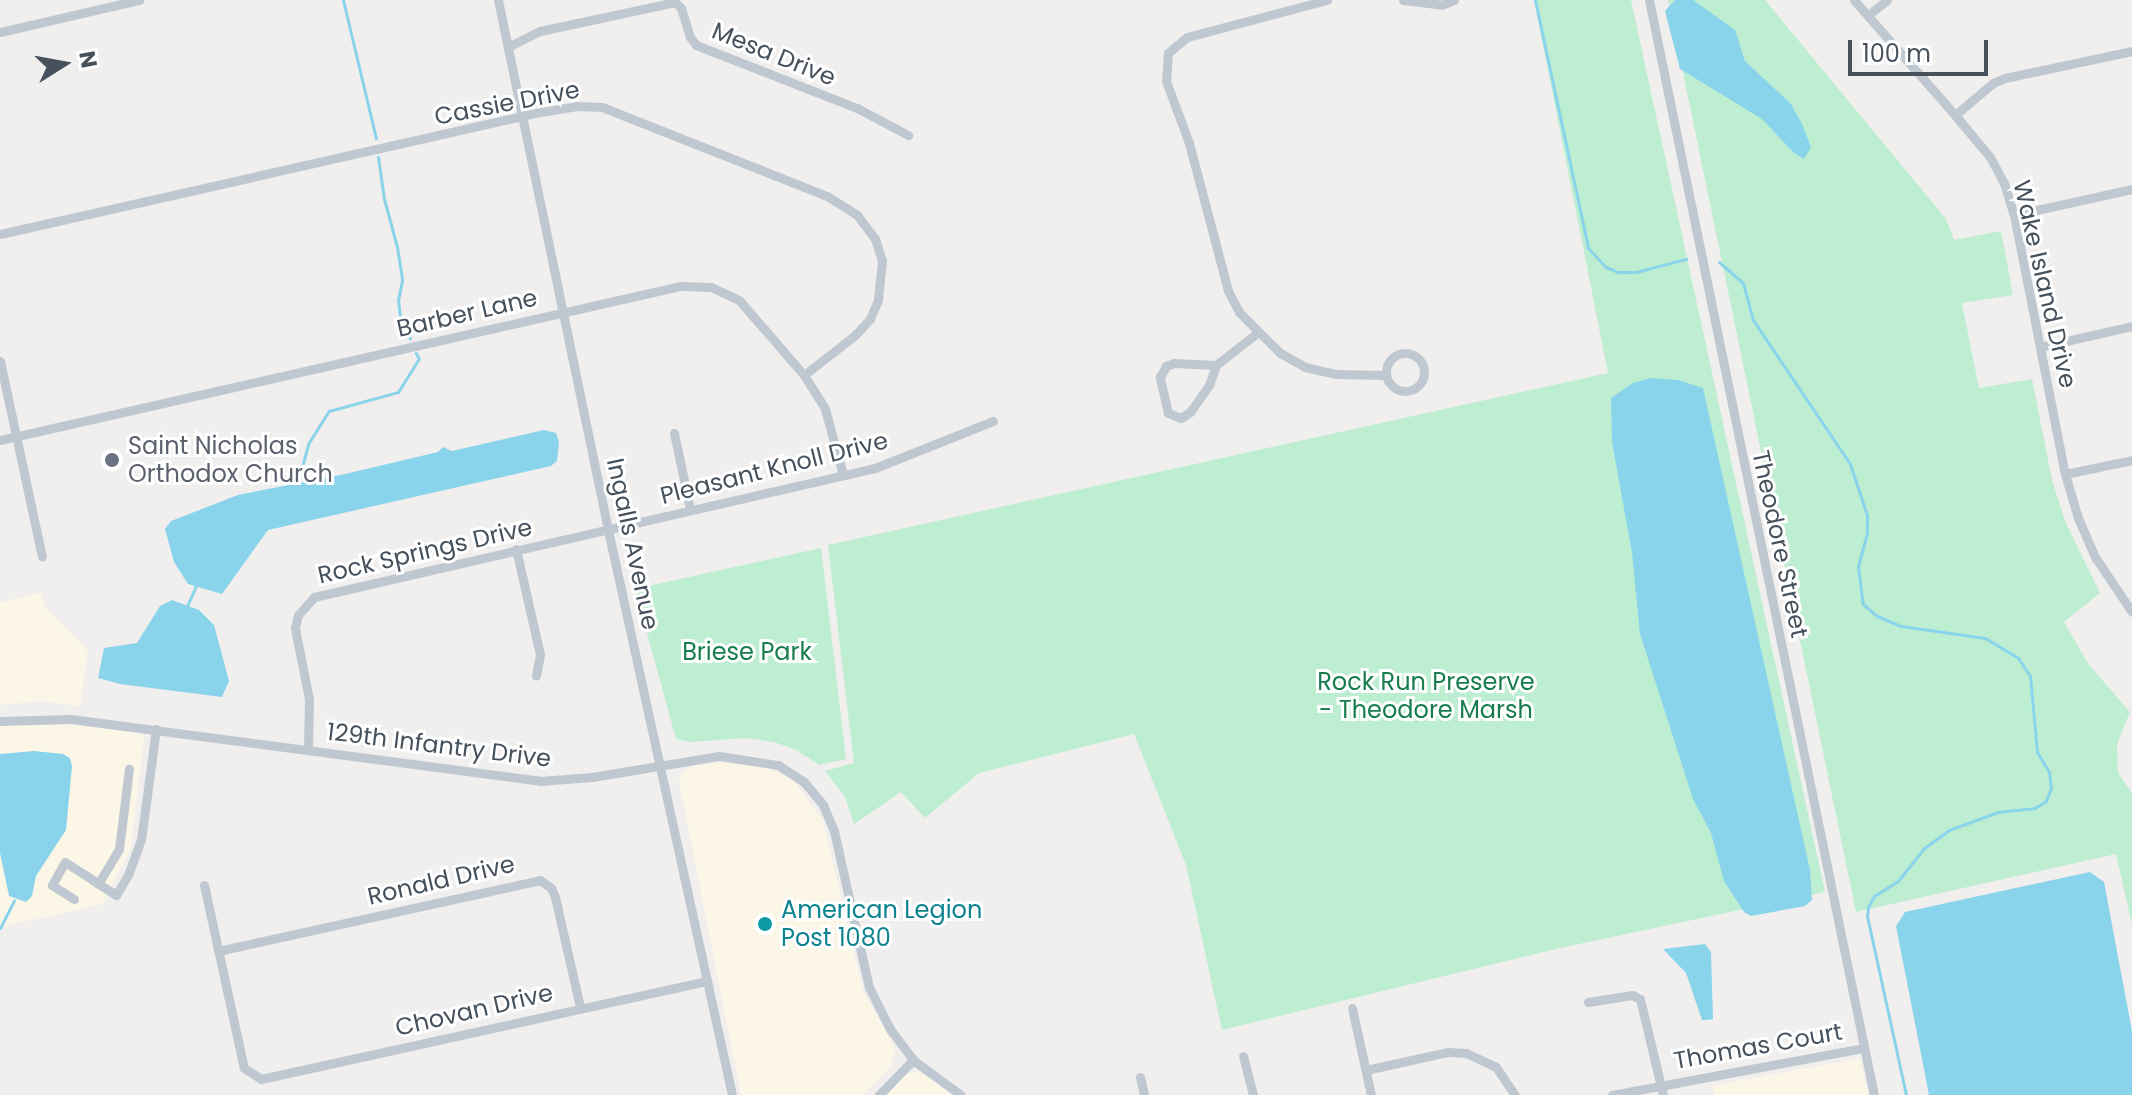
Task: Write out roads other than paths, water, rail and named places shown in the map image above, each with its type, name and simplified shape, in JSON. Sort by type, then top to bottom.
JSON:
[{"type":"street","points":[[0,32],[139,0]]},
{"type":"street","name":"Ingalls Avenue","points":[[498,0],[608,530],[732,1095]]},
{"type":"street","points":[[1327,0],[1187,37],[1168,53],[1164,68],[1189,143],[1228,291],[1239,312],[1280,353],[1305,367],[1336,374],[1385,375]]},
{"type":"street","points":[[1403,0],[1441,5],[1454,0]]},
{"type":"street","name":"Theodore Street","points":[[1649,0],[1874,1095]]},
{"type":"street","name":"Wake Island Drive","points":[[1854,0],[1998,169],[2014,215],[2065,474],[2078,518],[2095,557],[2132,612]]},
{"type":"street","points":[[1868,15],[1887,0]]},
{"type":"street","name":"Mesa Drive","points":[[508,47],[540,31],[675,2],[681,8],[690,37],[696,45],[857,108],[908,135]]},
{"type":"street","points":[[1955,115],[1993,83],[2005,78],[2132,51]]},
{"type":"street","name":"Cassie Drive","points":[[0,234],[523,116],[576,106],[602,107],[827,196],[857,215],[875,239],[882,261],[878,300],[870,319],[854,336],[804,375]]},
{"type":"street","points":[[2014,215],[2132,189]]},
{"type":"street","name":"Barber Lane","points":[[0,440],[680,286],[711,287],[739,300],[804,375],[825,409],[843,475]]},
{"type":"street","points":[[2040,347],[2132,326]]},
{"type":"street","points":[[1216,365],[1174,363],[1166,366],[1160,377],[1168,413],[1181,418],[1190,412],[1209,385],[1216,365],[1257,333]]},
{"type":"street","points":[[1405,352],[1417,356],[1424,367],[1423,381],[1413,390],[1392,387],[1385,375],[1389,363],[1405,352]]},
{"type":"street","points":[[0,361],[42,557]]},
{"type":"street","name":"Pleasant Knoll Drive","points":[[608,530],[875,468],[993,421]]},
{"type":"street","points":[[674,433],[690,509]]},
{"type":"street","points":[[2065,474],[2132,460]]},
{"type":"street","name":"Rock Springs Drive","points":[[308,750],[309,699],[295,640],[298,615],[306,605],[331,591],[608,530]]},
{"type":"street","points":[[516,549],[540,655],[536,676]]},
{"type":"street","name":"129th Infantry Drive","points":[[0,721],[71,719],[540,781],[592,777],[719,756],[750,758],[778,765],[804,782],[823,805],[834,831],[869,987],[890,1029],[913,1060],[961,1095]]},
{"type":"street","points":[[74,899],[52,885],[65,862],[116,895],[128,875],[141,840],[156,729]]},
{"type":"street","points":[[98,884],[119,849],[129,769]]},
{"type":"street","name":"Ronald Drive","points":[[218,951],[540,880],[551,888],[555,897],[580,1007]]},
{"type":"street","points":[[204,885],[218,951]]},
{"type":"street","name":"Chovan Drive","points":[[218,951],[244,1068],[261,1079],[707,981]]},
{"type":"street","name":"Thomas Court","points":[[1588,1002],[1632,995],[1640,999],[1663,1095]]},
{"type":"street","points":[[1352,1008],[1371,1095]]},
{"type":"street","name":"Thomas Court","points":[[1612,1095],[1863,1048]]},
{"type":"street","points":[[1366,1070],[1448,1052],[1466,1053],[1496,1067],[1515,1095]]},
{"type":"street","points":[[1243,1056],[1253,1095]]},
{"type":"street","points":[[879,1095],[913,1060]]},
{"type":"street","points":[[1140,1077],[1144,1095]]},
{"type":"water","points":[[1675,0],[1693,0],[1735,30],[1745,61],[1791,104],[1802,124],[1811,147],[1804,159],[1793,152],[1762,119],[1680,69],[1665,11]]},
{"type":"water","points":[[1651,378],[1678,380],[1703,388],[1810,870],[1812,900],[1805,906],[1751,916],[1744,912],[1724,881],[1711,833],[1693,799],[1640,634],[1632,553],[1612,442],[1611,398],[1633,383]]},
{"type":"water","points":[[544,430],[556,433],[559,442],[557,461],[551,466],[268,530],[222,594],[188,584],[174,562],[165,529],[171,521],[238,495],[345,474],[438,452],[443,447],[452,451]]},
{"type":"water","points":[[172,600],[199,610],[214,625],[229,681],[222,697],[120,684],[98,678],[104,648],[137,643],[160,606]]},
{"type":"water","points":[[34,751],[63,754],[70,758],[72,766],[66,830],[36,876],[32,896],[26,902],[9,896],[0,853],[0,754]]},
{"type":"water","points":[[2090,872],[2104,882],[2132,1031],[2132,1095],[1929,1095],[1896,926],[1905,912]]},
{"type":"water","points":[[1705,944],[1711,952],[1713,1019],[1702,1020],[1686,973],[1663,949]]},
{"type":"waterway","points":[[343,0],[376,138]]},
{"type":"waterway","points":[[1535,0],[1588,248],[1606,267],[1618,272],[1636,272],[1686,259]]},
{"type":"waterway","points":[[378,157],[402,280],[398,300],[400,316],[406,323],[410,339]]},
{"type":"waterway","points":[[1719,262],[1743,283],[1753,320],[1850,464],[1867,515],[1867,533],[1858,566],[1863,604],[1877,616],[1901,626],[1985,638],[2018,658],[2030,676],[2037,752],[2049,772],[2051,788],[2046,801],[2035,808],[1998,812],[1949,830],[1924,848],[1898,881],[1874,896],[1868,907],[1867,916],[1906,1095]]},
{"type":"waterway","points":[[298,482],[308,444],[329,411],[398,392],[419,359],[416,353]]},
{"type":"waterway","points":[[187,606],[196,586]]},
{"type":"waterway","points":[[0,928],[14,900]]},
{"type":"place","name":"Saint Nicholas Orthodox Church","points":[[112,460]]},
{"type":"place","name":"American Legion Post 1080","points":[[765,924]]},
{"type":"park label","name":"Briese Park","points":[[747,652]]},
{"type":"park label","name":"Rock Run Preserve - Theodore Marsh","points":[[1426,696]]}]
